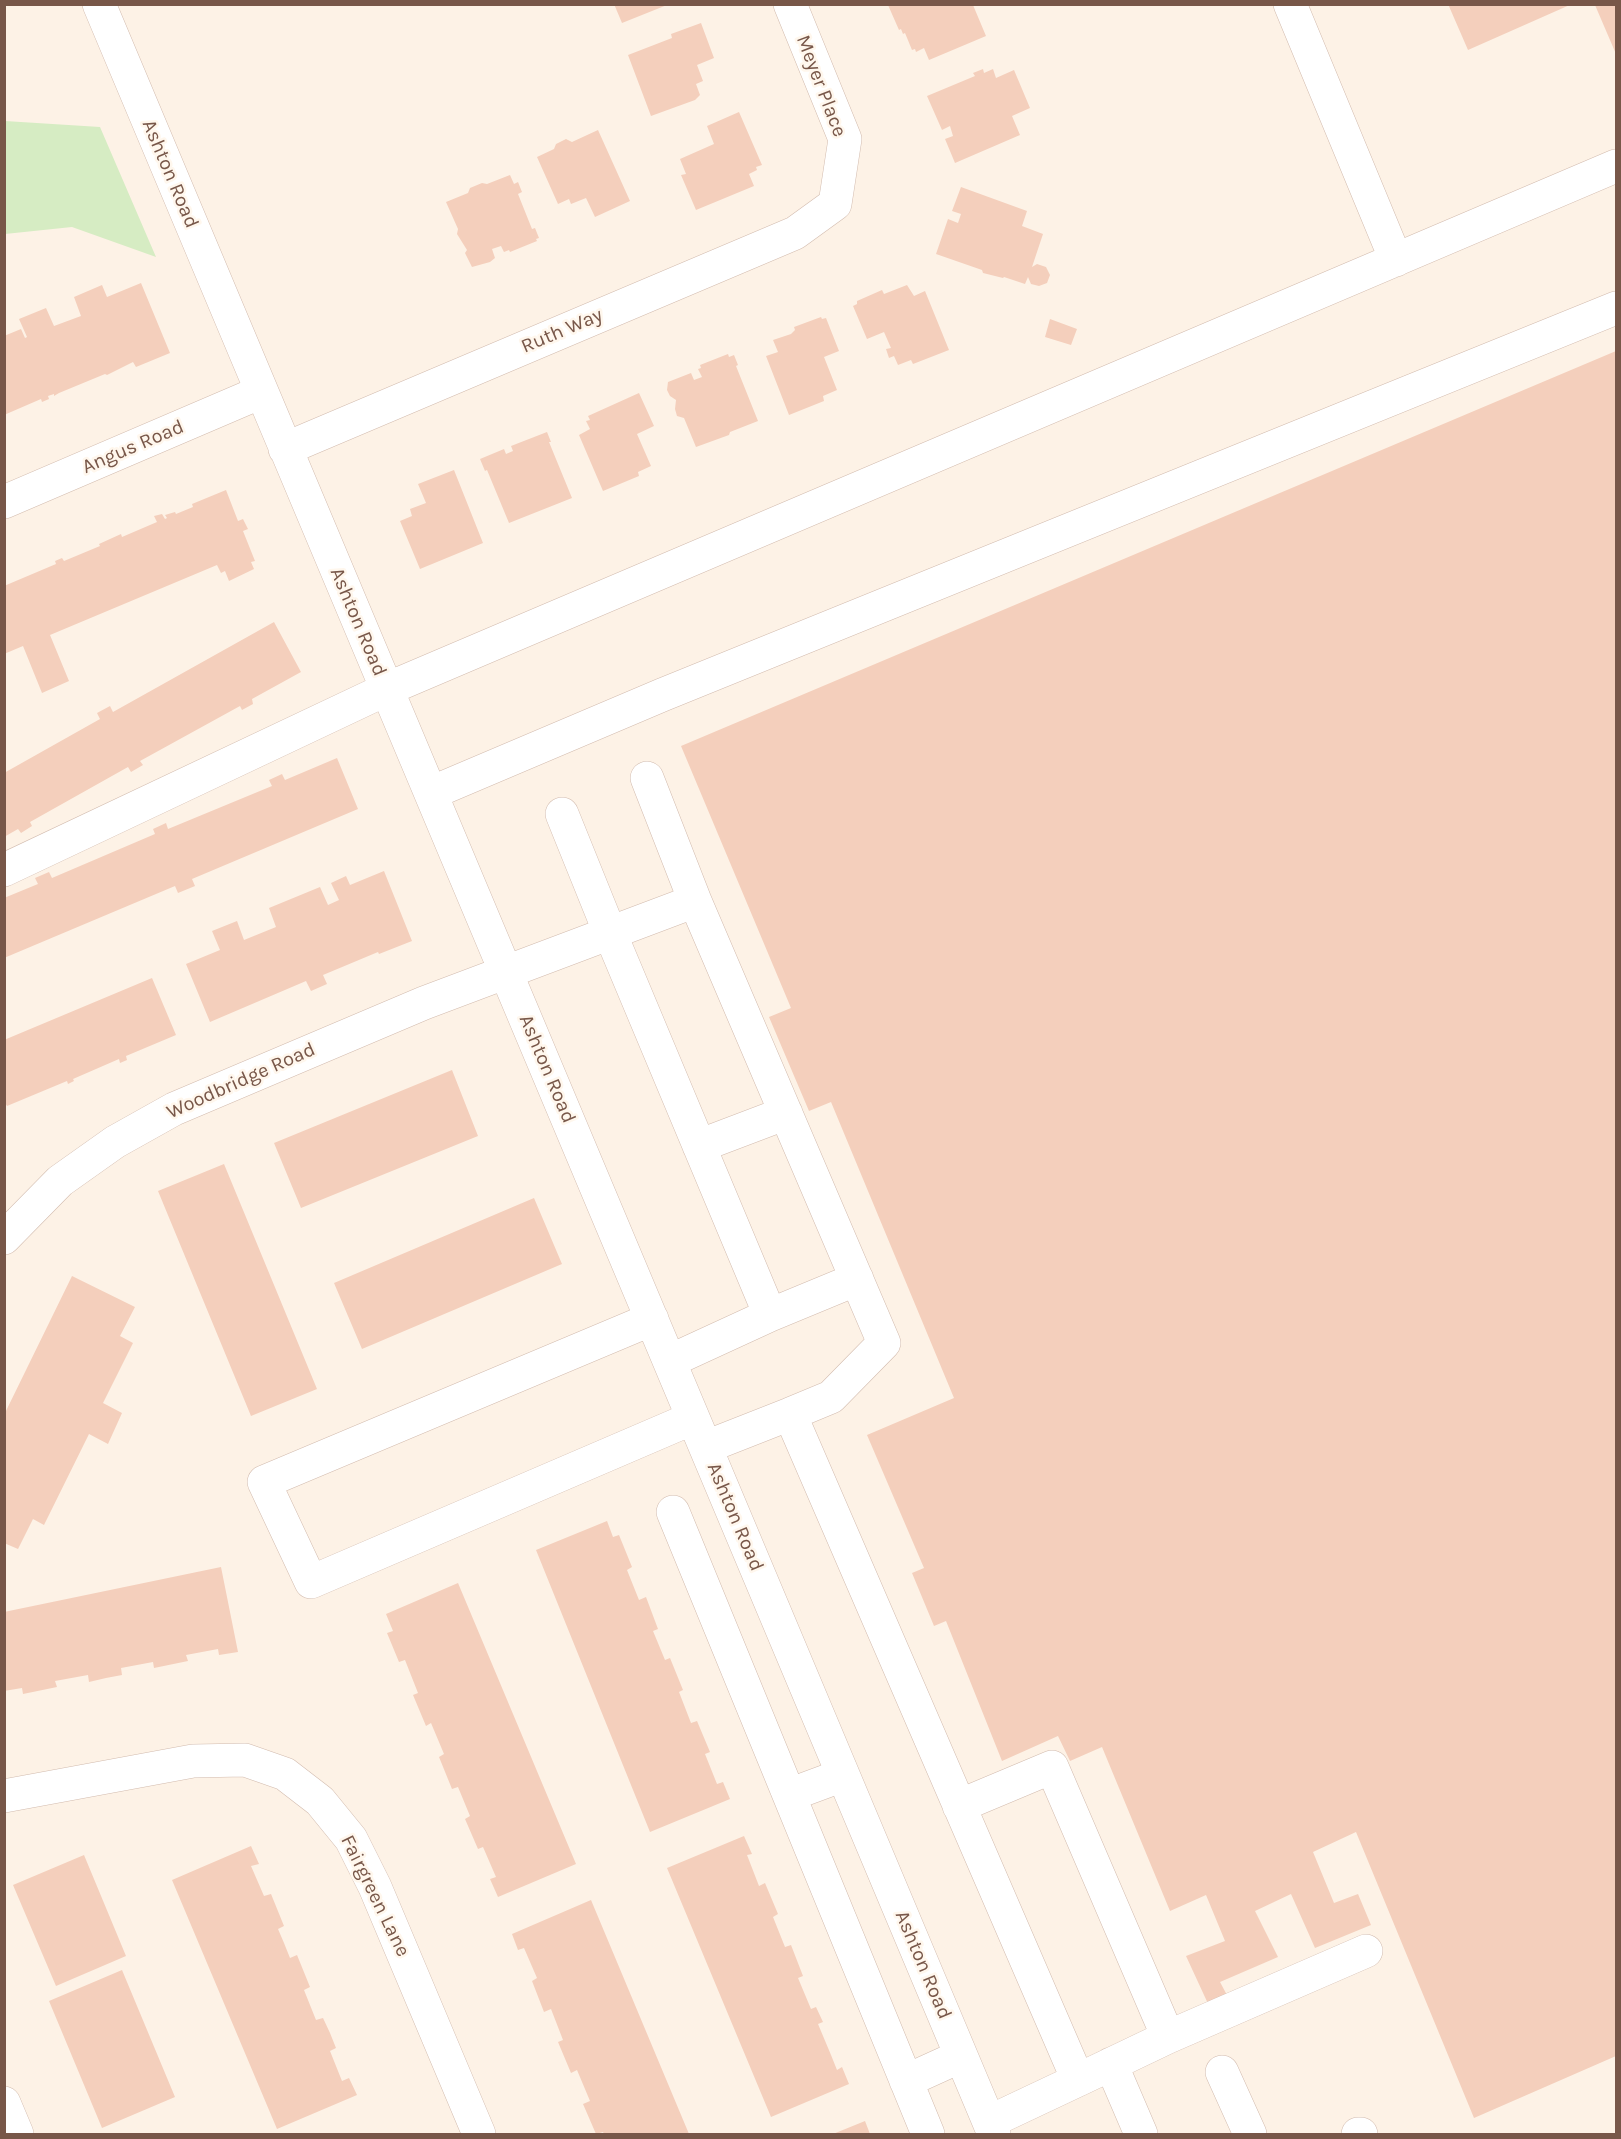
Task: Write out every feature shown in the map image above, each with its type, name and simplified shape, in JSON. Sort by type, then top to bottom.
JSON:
[{"type":"street","name":"Ashton Road","points":[[99,4],[991,2128]]},
{"type":"street","name":"Meyer Place","points":[[790,4],[845,139],[835,204]]},
{"type":"street","points":[[1290,4],[1396,260]]},
{"type":"street","points":[[4,870],[387,689],[1617,166]]},
{"type":"street","name":"Ruth Way","points":[[285,449],[795,232],[835,204]]},
{"type":"street","points":[[431,794],[662,694],[1617,308]]},
{"type":"street","name":"Angus Road","points":[[4,501],[261,392]]},
{"type":"street","points":[[647,778],[695,901],[884,1343],[831,1397],[790,1414],[700,1433],[311,1582],[264,1482],[652,1318]]},
{"type":"street","points":[[562,814],[770,1315]]},
{"type":"street","name":"Woodbridge Road","points":[[4,1238],[60,1181],[115,1142],[174,1109],[402,1012],[695,901]]},
{"type":"street","points":[[699,1146],[786,1113]]},
{"type":"street","points":[[670,1361],[770,1315],[857,1279]]},
{"type":"street","points":[[790,1414],[1078,2080]]},
{"type":"street","points":[[673,1512],[928,2134]]},
{"type":"street","name":"Fairgreen Lane","points":[[4,1796],[193,1761],[245,1760],[285,1774],[320,1801],[351,1839],[375,1887],[479,2134]]},
{"type":"street","points":[[959,1806],[1052,1767],[1168,2037]]},
{"type":"street","points":[[789,1795],[843,1775]]},
{"type":"street","points":[[991,2128],[1078,2080],[1168,2037],[1366,1951]]},
{"type":"street","points":[[906,2081],[961,2056]]},
{"type":"street","points":[[1111,2064],[1141,2134]]},
{"type":"street","points":[[1222,2072],[1250,2134]]},
{"type":"street","points":[[4,2103],[17,2134]]},
{"type":"green space","points":[[5,121],[100,127],[156,257],[72,227],[5,234]]},
{"type":"building","points":[[614,4],[667,4],[667,5],[622,23]]},
{"type":"building","points":[[1448,4],[1572,4],[1468,50]]},
{"type":"building","points":[[888,5],[973,5],[986,36],[929,60],[924,48],[916,52],[915,49],[912,50],[905,33],[899,30]]},
{"type":"building","points":[[1595,5],[1616,5],[1616,54]]},
{"type":"building","points":[[701,23],[714,58],[697,65],[703,81],[696,84],[700,95],[695,100],[651,116],[628,55],[672,38],[671,34]]},
{"type":"building","points":[[983,69],[984,73],[993,69],[996,78],[1014,70],[1030,108],[1012,116],[1020,135],[955,163],[945,139],[953,136],[950,126],[942,130],[927,96],[975,76],[973,73]]},
{"type":"building","points":[[739,112],[762,165],[749,174],[754,186],[696,210],[681,175],[686,174],[680,159],[714,144],[707,126]]},
{"type":"building","points":[[598,130],[630,201],[595,217],[586,198],[571,204],[569,199],[558,204],[537,157],[554,149],[556,144],[566,139],[572,142]]},
{"type":"building","points":[[510,175],[514,184],[518,182],[522,192],[518,194],[532,229],[535,228],[539,238],[536,239],[537,241],[510,252],[509,250],[504,252],[501,246],[492,249],[495,258],[490,262],[472,267],[446,202],[468,193],[470,188]]},
{"type":"building","points":[[961,187],[1027,211],[1022,226],[1043,234],[1032,267],[1037,264],[1046,267],[1050,275],[1047,283],[1039,286],[1031,284],[1028,277],[1025,284],[983,273],[982,270],[936,254],[948,219],[958,223],[961,214],[952,211]]},
{"type":"building","points":[[141,283],[170,353],[136,367],[133,362],[107,375],[54,396],[54,394],[48,396],[49,399],[42,402],[41,399],[4,415],[4,336],[21,329],[25,338],[27,337],[19,319],[46,308],[54,326],[81,316],[74,297],[102,285],[107,297]]},
{"type":"building","points":[[907,285],[914,296],[925,291],[949,350],[913,364],[911,360],[898,365],[894,356],[889,358],[886,349],[891,348],[884,332],[867,339],[853,306],[857,304],[857,301],[882,290],[884,294]]},
{"type":"building","points":[[821,317],[826,318],[839,351],[824,357],[837,390],[823,396],[824,401],[789,415],[766,356],[778,352],[773,340],[791,334],[795,330],[794,327]]},
{"type":"building","points":[[1050,319],[1077,329],[1071,345],[1045,337]]},
{"type":"building","points":[[1616,351],[1616,2056],[1474,2118],[1356,1832],[1313,1852],[1334,1903],[1358,1894],[1371,1925],[1315,1948],[1291,1894],[1255,1911],[1278,1957],[1220,1982],[1228,1997],[1210,2008],[1186,1956],[1225,1941],[1206,1895],[1170,1911],[1102,1747],[1070,1761],[1058,1736],[1002,1761],[946,1621],[934,1626],[912,1573],[924,1568],[867,1435],[954,1398],[831,1102],[809,1111],[769,1017],[791,1008],[681,746]]},
{"type":"building","points":[[728,354],[729,357],[734,355],[738,365],[736,366],[758,421],[696,447],[684,418],[677,416],[676,400],[667,390],[668,382],[691,373],[694,380],[702,377],[698,369],[701,368],[700,365]]},
{"type":"building","points":[[639,393],[654,426],[637,434],[651,466],[638,472],[639,476],[603,491],[579,435],[590,429],[586,421],[590,420],[588,416]]},
{"type":"building","points":[[547,432],[572,498],[509,523],[487,470],[485,471],[480,459],[504,449],[506,454],[513,451],[511,446]]},
{"type":"building","points":[[454,470],[483,543],[420,569],[400,521],[412,516],[410,509],[426,503],[418,484]]},
{"type":"building","points":[[226,490],[238,521],[243,519],[248,529],[243,531],[255,561],[251,562],[254,569],[229,581],[225,571],[221,573],[217,565],[50,635],[69,681],[42,693],[23,646],[4,654],[4,586],[56,564],[55,561],[62,558],[64,561],[100,546],[99,544],[121,534],[122,537],[157,522],[154,516],[162,514],[165,519],[167,518],[165,515],[175,512],[176,514],[193,507],[192,504]]},
{"type":"building","points":[[274,622],[301,672],[252,699],[253,704],[242,710],[240,706],[140,761],[143,765],[131,772],[128,767],[30,822],[32,826],[21,833],[18,829],[4,837],[4,773],[100,719],[97,713],[110,706],[113,712]]},
{"type":"building","points":[[337,758],[358,809],[192,879],[195,886],[178,893],[175,886],[4,958],[4,898],[38,884],[35,878],[49,872],[52,878],[155,834],[153,829],[166,823],[168,829],[272,786],[269,780],[282,774],[285,780]]},
{"type":"building","points":[[384,871],[412,941],[379,954],[378,952],[323,975],[327,984],[311,991],[306,981],[210,1022],[186,964],[220,950],[212,931],[237,921],[244,940],[276,927],[269,908],[320,887],[328,905],[339,900],[331,883],[346,876],[350,885]]},
{"type":"building","points":[[152,978],[176,1035],[126,1056],[127,1060],[120,1063],[119,1059],[73,1079],[74,1081],[68,1084],[67,1081],[7,1106],[4,1101],[4,1040]]},
{"type":"building","points":[[452,1070],[478,1136],[301,1208],[274,1143]]},
{"type":"building","points":[[224,1164],[317,1389],[251,1416],[158,1191]]},
{"type":"building","points":[[534,1198],[562,1264],[362,1349],[334,1283]]},
{"type":"building","points":[[72,1276],[135,1307],[120,1336],[133,1343],[103,1403],[122,1413],[108,1444],[89,1434],[44,1525],[33,1519],[18,1549],[4,1543],[4,1415]]},
{"type":"building","points":[[607,1521],[613,1537],[619,1535],[632,1567],[627,1570],[639,1600],[646,1597],[658,1629],[653,1631],[665,1660],[670,1658],[683,1690],[679,1692],[691,1723],[697,1721],[710,1752],[705,1754],[717,1784],[723,1782],[730,1799],[650,1832],[536,1550]]},
{"type":"building","points":[[221,1567],[238,1652],[219,1655],[218,1649],[186,1655],[188,1661],[154,1668],[153,1662],[121,1668],[122,1675],[89,1682],[88,1675],[55,1681],[57,1687],[23,1694],[22,1688],[4,1691],[4,1612]]},
{"type":"building","points":[[458,1583],[576,1864],[498,1897],[490,1879],[496,1877],[483,1847],[478,1849],[465,1819],[470,1816],[458,1787],[452,1789],[439,1757],[444,1754],[431,1723],[426,1726],[413,1695],[418,1693],[405,1660],[399,1662],[387,1633],[393,1631],[386,1614]]},
{"type":"building","points":[[744,1836],[752,1854],[747,1855],[759,1886],[765,1883],[778,1914],[773,1917],[785,1947],[791,1945],[803,1976],[798,1978],[811,2009],[816,2007],[823,2022],[818,2024],[837,2070],[842,2067],[849,2084],[771,2117],[667,1868]]},
{"type":"building","points":[[251,1846],[259,1864],[251,1866],[264,1896],[271,1894],[284,1926],[278,1929],[290,1958],[297,1955],[310,1987],[304,1990],[316,2020],[323,2018],[336,2048],[330,2051],[342,2081],[349,2078],[357,2095],[277,2129],[172,1880]]},
{"type":"building","points":[[84,1855],[126,1956],[56,1986],[13,1885]]},
{"type":"building","points":[[591,1900],[689,2134],[604,2134],[603,2132],[596,2134],[583,2104],[590,2101],[577,2070],[571,2073],[558,2042],[563,2040],[551,2009],[544,2012],[532,1981],[537,1978],[524,1948],[518,1950],[512,1934]]},
{"type":"building","points":[[122,1970],[175,2097],[102,2128],[49,2001]]},
{"type":"building","points":[[865,2121],[870,2134],[833,2134]]}]
